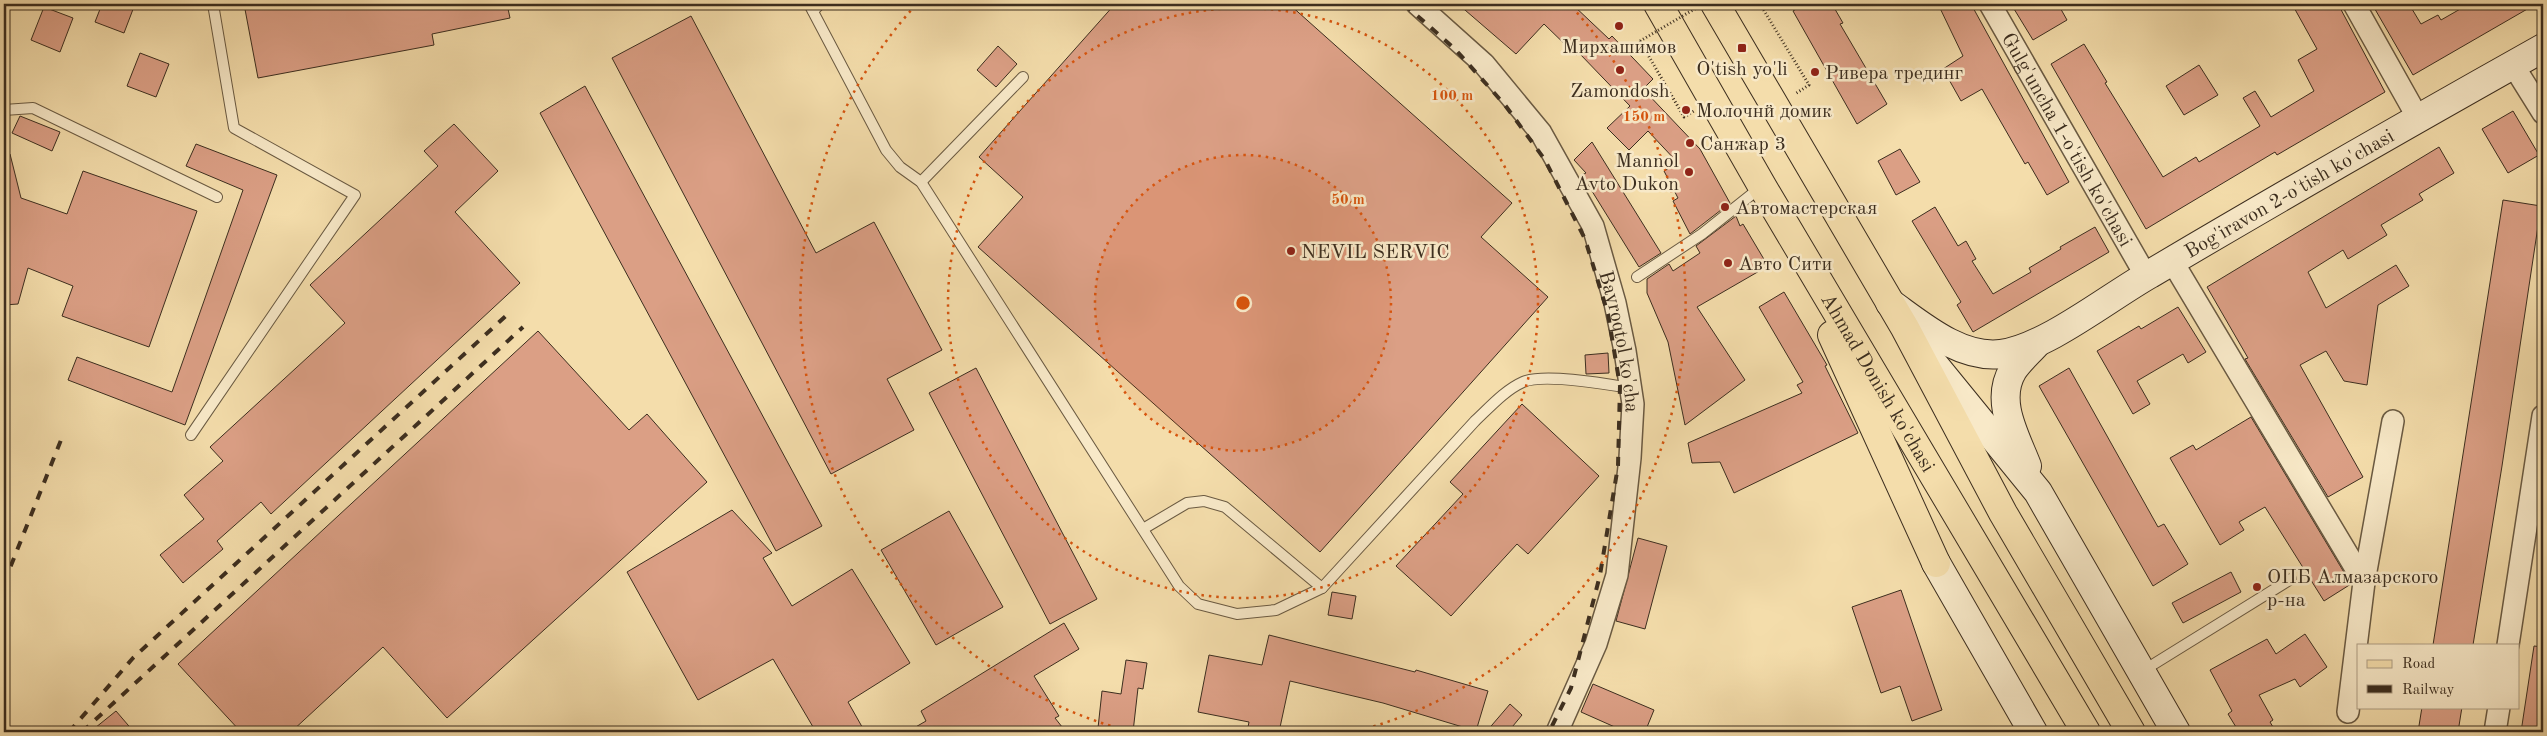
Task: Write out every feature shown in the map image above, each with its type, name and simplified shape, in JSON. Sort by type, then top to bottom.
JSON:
[{"type":"main road","name":"Ahmad Donish ko'chasi","points":[[1658,4],[1762,186],[2086,732]]},
{"type":"main road","points":[[1715,4],[1905,328],[2003,513],[2131,732]]},
{"type":"main road","points":[[1762,186],[1876,427],[1936,562]]},
{"type":"street","name":"Bayroqtol ko'cha","points":[[1417,4],[1484,64],[1541,133],[1593,226],[1615,303],[1633,404],[1630,458],[1617,575],[1596,644],[1557,732]]},
{"type":"street","name":"Gulg'uncha 1-o'tish ko'chasi","points":[[1990,4],[2146,276]]},
{"type":"street","points":[[2354,4],[2418,118]]},
{"type":"street","name":"Bog'iravon 2-o'tish ko'chasi","points":[[1890,303],[1943,339],[1962,348],[1982,353],[2000,354],[2037,343],[2146,276],[2418,118],[2543,48]]},
{"type":"street","points":[[2513,65],[2543,113]]},
{"type":"street","points":[[2172,261],[2364,582]]},
{"type":"street","points":[[1905,328],[2038,492],[2176,732]]},
{"type":"street","name":"Bog'iravon 2-o'tish ko'chasi","points":[[2037,343],[2014,368],[2005,396],[2008,416],[2038,492]]},
{"type":"street","points":[[2508,644],[2543,416]]},
{"type":"street","points":[[2348,712],[2364,582],[2393,421]]},
{"type":"street","points":[[1936,562],[2034,732]]},
{"type":"street","points":[[2495,732],[2498,708]]},
{"type":"lane","points":[[191,434],[355,195],[234,128],[213,4]]},
{"type":"lane","points":[[814,6],[886,150],[900,167],[921,182],[1179,586],[1198,604],[1238,614],[1276,610],[1322,588],[1476,420],[1499,398],[1523,382],[1538,378],[1630,388]]},
{"type":"lane","points":[[921,182],[1023,77]]},
{"type":"lane","points":[[4,110],[33,108],[217,197]]},
{"type":"lane","points":[[1637,277],[1702,234],[1762,186]]},
{"type":"lane","points":[[1143,529],[1187,503],[1204,501],[1225,507],[1322,588]]},
{"type":"lane","points":[[2141,672],[2291,579]]},
{"type":"path","points":[[1684,117],[1640,41],[1703,4]]},
{"type":"path","points":[[1760,4],[1809,85]]},
{"type":"building","points":[[102,4],[135,4],[124,33],[95,22]]},
{"type":"building","points":[[244,4],[507,4],[510,18],[432,34],[434,45],[258,78]]},
{"type":"building","points":[[1115,4],[1289,4],[1512,203],[1481,237],[1548,297],[1320,552],[978,247],[1023,197],[979,157]]},
{"type":"building","points":[[1458,4],[1572,4],[1609,39],[1612,36],[1653,79],[1643,89],[1700,149],[1730,203],[1690,234],[1673,201],[1678,198],[1664,171],[1678,163],[1648,131],[1629,150],[1607,128],[1630,106],[1579,53],[1576,55],[1544,24],[1516,54]]},
{"type":"building","points":[[1805,4],[1832,4],[1843,23],[1840,24],[1887,104],[1857,124],[1793,11]]},
{"type":"building","points":[[1938,4],[1971,4],[2069,182],[2047,195],[2028,162],[2025,164],[1982,89],[1961,101],[1943,69],[1963,56]]},
{"type":"building","points":[[2011,4],[2058,4],[2067,20],[2033,40]]},
{"type":"building","points":[[2292,4],[2338,4],[2385,92],[2277,155],[2275,152],[2146,229],[2051,64],[2084,44],[2107,82],[2105,83],[2163,177],[2196,157],[2199,162],[2260,126],[2243,98],[2255,91],[2271,117],[2314,91],[2298,60],[2317,49]]},
{"type":"building","points":[[2372,4],[2409,4],[2421,24],[2438,15],[2441,20],[2469,4],[2536,4],[2413,75]]},
{"type":"building","points":[[44,7],[73,18],[60,52],[31,40]]},
{"type":"building","points":[[691,16],[816,253],[874,222],[942,350],[887,379],[914,430],[831,474],[612,58]]},
{"type":"building","points":[[998,46],[1017,64],[996,87],[977,70]]},
{"type":"building","points":[[140,53],[169,64],[156,97],[127,86]]},
{"type":"building","points":[[2199,65],[2218,95],[2184,115],[2166,86]]},
{"type":"building","points":[[585,86],[822,526],[776,551],[540,113]]},
{"type":"building","points":[[2513,111],[2539,155],[2508,173],[2482,129]]},
{"type":"building","points":[[20,116],[60,132],[52,151],[12,133]]},
{"type":"building","points":[[454,124],[498,171],[455,212],[520,283],[271,514],[261,502],[217,541],[223,549],[183,583],[160,555],[204,519],[184,495],[223,461],[210,447],[345,323],[310,285],[438,166],[424,151]]},
{"type":"building","points":[[1592,142],[1661,253],[1639,267],[1582,175],[1586,173],[1574,160]]},
{"type":"building","points":[[196,144],[277,175],[185,425],[68,380],[77,357],[172,392],[243,190],[186,166]]},
{"type":"building","points":[[2439,147],[2454,173],[2419,194],[2423,200],[2381,225],[2387,235],[2348,259],[2343,250],[2308,272],[2326,308],[2396,265],[2409,286],[2378,305],[2367,385],[2344,381],[2326,351],[2300,365],[2363,477],[2328,497],[2245,359],[2248,358],[2207,287]]},
{"type":"building","points":[[1900,149],[1920,182],[1896,195],[1878,161]]},
{"type":"building","points":[[10,154],[21,198],[67,214],[83,171],[197,211],[149,347],[62,316],[73,286],[28,268],[18,304],[4,305],[4,155]]},
{"type":"building","points":[[2503,200],[2541,206],[2473,644],[2433,644]]},
{"type":"building","points":[[1935,207],[1958,246],[1966,241],[1976,259],[1972,261],[1993,294],[2031,272],[2029,268],[2061,249],[2060,247],[2095,227],[2109,252],[1973,332],[1957,305],[1961,302],[1912,221]]},
{"type":"building","points":[[1736,216],[1740,226],[1743,224],[1768,266],[1697,307],[1745,380],[1685,425],[1668,342],[1647,293],[1647,279],[1669,264],[1673,271],[1700,253],[1696,246]]},
{"type":"building","points":[[1784,292],[1827,365],[1825,366],[1858,433],[1734,493],[1720,462],[1692,463],[1688,443],[1802,393],[1797,385],[1803,382],[1759,307]]},
{"type":"building","points":[[2178,307],[2206,352],[2188,363],[2183,354],[2137,381],[2150,404],[2133,414],[2097,351],[2139,326],[2141,329]]},
{"type":"building","points":[[538,331],[629,430],[647,414],[707,482],[447,718],[383,647],[291,732],[241,732],[178,664]]},
{"type":"building","points":[[1608,353],[1609,373],[1586,374],[1585,355]]},
{"type":"building","points":[[976,368],[1097,599],[1050,624],[929,393]]},
{"type":"building","points":[[2069,368],[2158,527],[2164,524],[2188,564],[2153,586],[2039,386]]},
{"type":"building","points":[[1522,404],[1599,476],[1528,554],[1517,544],[1451,616],[1396,566],[1463,494],[1450,482]]},
{"type":"building","points":[[2251,417],[2351,584],[2324,601],[2265,507],[2239,522],[2244,530],[2220,545],[2170,458],[2193,445],[2196,450]]},
{"type":"building","points":[[732,510],[772,553],[763,558],[792,606],[852,569],[910,663],[848,702],[865,732],[816,732],[773,659],[698,700],[627,572]]},
{"type":"building","points":[[949,511],[1003,607],[936,645],[881,550]]},
{"type":"building","points":[[1638,538],[1667,546],[1645,629],[1616,621]]},
{"type":"building","points":[[2231,572],[2241,592],[2183,623],[2172,603]]},
{"type":"building","points":[[1901,590],[1942,710],[1912,721],[1900,686],[1881,693],[1852,607]]},
{"type":"building","points":[[1332,592],[1356,596],[1352,619],[1328,615]]},
{"type":"building","points":[[1064,623],[1079,649],[1034,676],[1059,716],[1055,718],[1066,732],[907,732],[926,721],[921,711]]},
{"type":"building","points":[[2305,634],[2327,667],[2300,687],[2295,679],[2259,695],[2273,720],[2270,722],[2276,732],[2239,732],[2228,714],[2232,711],[2210,670],[2267,639],[2276,654]]},
{"type":"building","points":[[1269,635],[1415,672],[1416,670],[1488,691],[1476,731],[1383,703],[1290,681],[1279,732],[1247,732],[1249,722],[1198,712],[1209,655],[1262,665]]},
{"type":"building","points":[[2534,646],[2543,647],[2543,732],[2521,732]]},
{"type":"building","points":[[1126,660],[1147,663],[1143,689],[1138,688],[1133,732],[1098,728],[1102,691],[1121,694]]},
{"type":"building","points":[[1593,684],[1654,710],[1645,732],[1626,732],[1581,712]]},
{"type":"building","points":[[1510,704],[1522,715],[1508,732],[1486,732]]},
{"type":"building","points":[[2422,708],[2462,708],[2458,732],[2418,732]]},
{"type":"building","points":[[116,711],[134,732],[90,732]]},
{"type":"railway","points":[[1404,4],[1455,49],[1505,105],[1545,160],[1585,239],[1608,314],[1620,386],[1618,466],[1600,575],[1571,688],[1549,732]]},
{"type":"railway","points":[[69,732],[133,658],[508,314]]},
{"type":"railway","points":[[82,732],[523,327]]},
{"type":"railway","points":[[4,583],[63,435]]},
{"type":"place","name":"Мирхашимов","points":[[1619,26]]},
{"type":"place","name":"O'tish yo'li","points":[[1742,48]]},
{"type":"place","name":"Zamondosh","points":[[1620,70]]},
{"type":"place","name":"Ривера трединг","points":[[1815,72]]},
{"type":"place","name":"Молочнй домик","points":[[1686,110]]},
{"type":"place","name":"Санжар 3","points":[[1690,143]]},
{"type":"place","name":"Mannol Avto Dukon","points":[[1689,172]]},
{"type":"place","name":"Автомастерская","points":[[1725,207]]},
{"type":"place","name":"NEVIL SERVIC","points":[[1291,251]]},
{"type":"place","name":"Авто Сити","points":[[1728,263]]},
{"type":"place","name":"ОПБ Алмазарского р-на","points":[[2257,587]]}]
